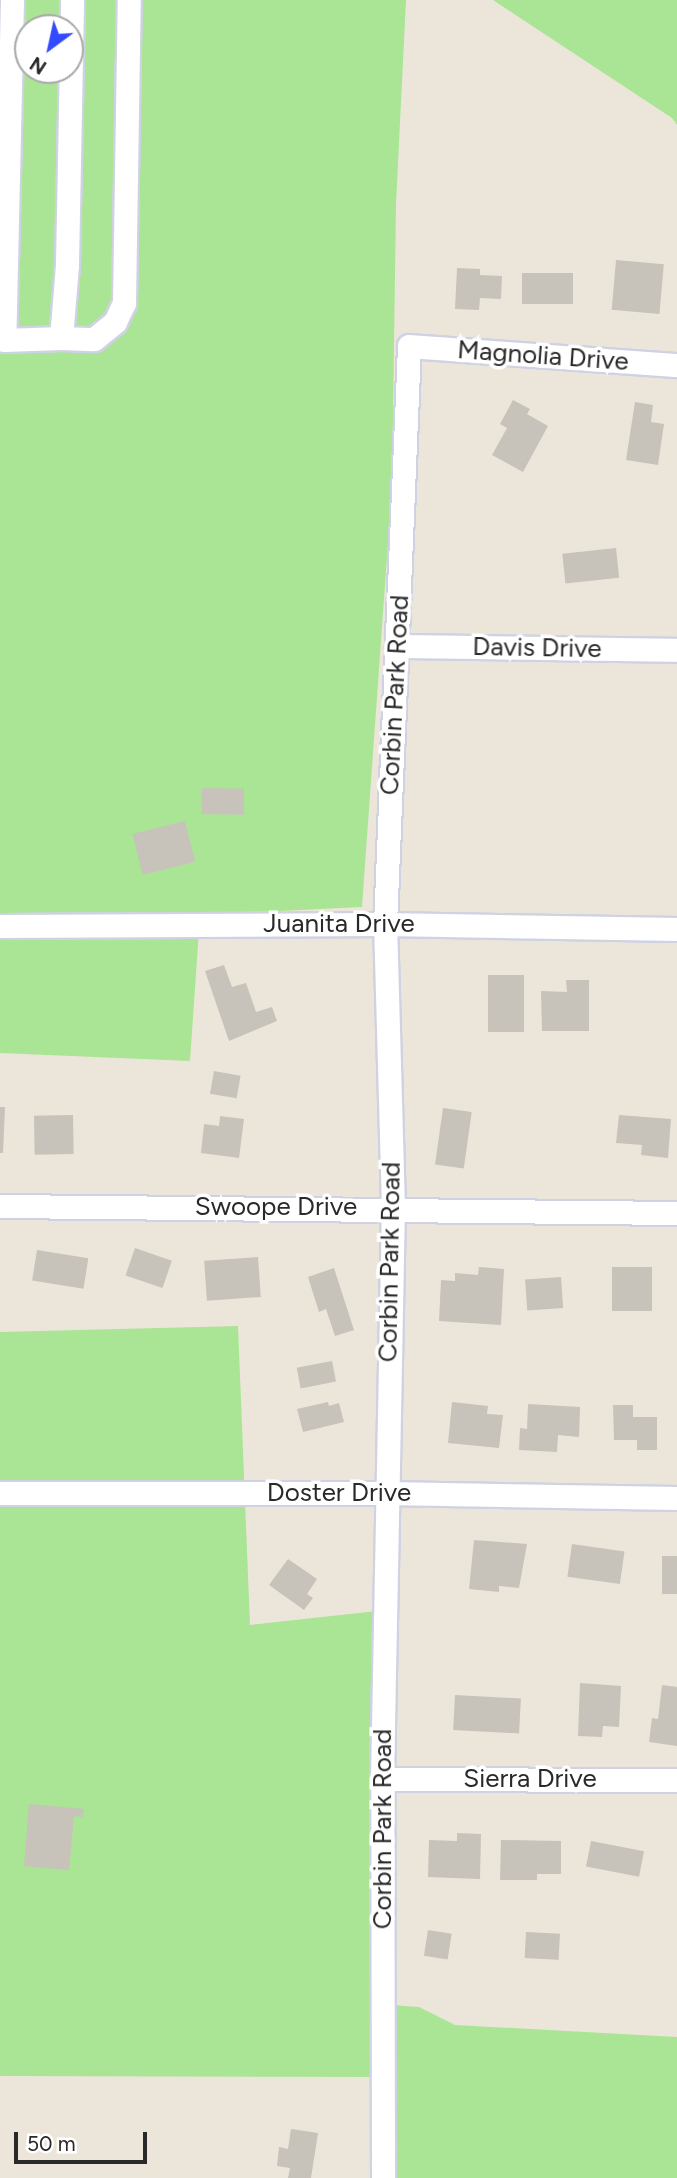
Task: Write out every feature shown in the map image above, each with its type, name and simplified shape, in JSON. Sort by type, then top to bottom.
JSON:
[{"type":"street","points":[[12,0],[2,341],[93,339],[115,322],[124,303],[129,0]]},
{"type":"street","points":[[61,338],[67,265],[72,0]]},
{"type":"street","name":"Magnolia Drive","points":[[409,346],[677,365]]},
{"type":"street","name":"Corbin Park Road","points":[[383,2178],[382,1779],[393,1208],[385,924],[409,346]]},
{"type":"street","name":"Davis Drive","points":[[397,646],[677,650]]},
{"type":"street","name":"Juanita Drive","points":[[0,926],[385,924],[677,929]]},
{"type":"street","name":"Swoope Drive","points":[[0,1206],[677,1213]]},
{"type":"street","name":"Doster Drive","points":[[0,1493],[386,1493],[677,1498]]},
{"type":"street","name":"Sierra Drive","points":[[382,1779],[677,1780]]},
{"type":"green space","points":[[0,0],[406,0],[396,204],[392,487],[362,907],[200,915],[190,1061],[0,1053]]},
{"type":"green space","points":[[493,0],[677,0],[677,125],[672,118]]},
{"type":"green space","points":[[238,1326],[250,1625],[386,1610],[391,2005],[419,2007],[455,2025],[677,2037],[677,2178],[389,2178],[392,2077],[0,2076],[0,1332]]},
{"type":"building","points":[[616,260],[664,264],[659,314],[612,310]]},
{"type":"building","points":[[457,268],[480,269],[480,275],[502,276],[501,299],[480,298],[479,310],[455,309]]},
{"type":"building","points":[[522,273],[573,273],[573,304],[522,304]]},
{"type":"building","points":[[513,400],[530,409],[527,414],[548,426],[523,472],[492,455],[507,428],[500,424]]},
{"type":"building","points":[[635,402],[653,405],[651,422],[664,424],[658,465],[626,460]]},
{"type":"building","points":[[616,548],[619,578],[565,583],[562,554]]},
{"type":"building","points":[[202,788],[244,789],[244,815],[202,814]]},
{"type":"building","points":[[185,821],[195,862],[143,875],[133,834]]},
{"type":"building","points":[[224,965],[232,987],[246,983],[256,1012],[272,1007],[277,1021],[229,1041],[205,971]]},
{"type":"building","points":[[488,975],[524,975],[524,1032],[488,1032]]},
{"type":"building","points":[[566,980],[589,980],[589,1031],[542,1031],[541,991],[567,992]]},
{"type":"building","points":[[214,1071],[241,1076],[237,1098],[210,1094]]},
{"type":"building","points":[[0,1107],[5,1107],[3,1153],[0,1153]]},
{"type":"building","points":[[443,1108],[472,1112],[464,1168],[435,1164]]},
{"type":"building","points":[[73,1115],[74,1154],[35,1155],[34,1116]]},
{"type":"building","points":[[619,1115],[671,1119],[668,1158],[641,1155],[642,1145],[616,1143]]},
{"type":"building","points":[[220,1116],[244,1119],[239,1158],[201,1153],[204,1124],[219,1126]]},
{"type":"building","points":[[135,1248],[172,1261],[162,1288],[126,1275]]},
{"type":"building","points":[[37,1250],[88,1258],[84,1289],[32,1281]]},
{"type":"building","points":[[258,1257],[261,1297],[207,1301],[204,1261]]},
{"type":"building","points":[[479,1267],[504,1269],[501,1325],[439,1321],[441,1280],[455,1281],[455,1273],[478,1275]]},
{"type":"building","points":[[612,1267],[652,1267],[652,1311],[612,1311]]},
{"type":"building","points":[[334,1268],[354,1330],[335,1336],[326,1309],[319,1312],[308,1277]]},
{"type":"building","points":[[561,1277],[563,1308],[527,1310],[525,1280]]},
{"type":"building","points":[[332,1361],[336,1382],[301,1388],[297,1368]]},
{"type":"building","points":[[328,1402],[329,1406],[339,1403],[344,1422],[303,1432],[297,1409]]},
{"type":"building","points":[[452,1402],[488,1406],[487,1414],[503,1415],[499,1448],[448,1443]]},
{"type":"building","points":[[528,1404],[580,1407],[579,1437],[558,1435],[557,1452],[519,1450],[520,1428],[527,1429]]},
{"type":"building","points":[[613,1405],[633,1405],[633,1417],[657,1417],[657,1450],[637,1450],[637,1440],[614,1440]]},
{"type":"building","points":[[474,1540],[527,1544],[519,1588],[499,1586],[499,1592],[469,1589]]},
{"type":"building","points":[[572,1544],[624,1551],[620,1584],[567,1577]]},
{"type":"building","points":[[662,1556],[677,1556],[677,1594],[662,1594]]},
{"type":"building","points":[[288,1559],[317,1579],[307,1594],[313,1598],[304,1610],[269,1585]]},
{"type":"building","points":[[580,1683],[621,1686],[619,1727],[603,1726],[602,1737],[578,1736]]},
{"type":"building","points":[[662,1685],[677,1687],[677,1746],[649,1742],[652,1718],[658,1719]]},
{"type":"building","points":[[455,1695],[521,1698],[519,1733],[453,1730]]},
{"type":"building","points":[[29,1804],[84,1809],[83,1817],[74,1816],[69,1870],[24,1866]]},
{"type":"building","points":[[457,1833],[481,1834],[480,1879],[428,1877],[429,1840],[457,1841]]},
{"type":"building","points":[[501,1840],[561,1841],[561,1874],[537,1874],[537,1880],[500,1880]]},
{"type":"building","points":[[591,1841],[644,1851],[639,1877],[586,1867]]},
{"type":"building","points":[[428,1930],[452,1934],[448,1959],[424,1956]]},
{"type":"building","points":[[526,1932],[560,1934],[559,1960],[525,1958]]},
{"type":"building","points":[[291,2129],[318,2133],[311,2178],[288,2178],[290,2168],[277,2166],[279,2147],[288,2149]]}]
